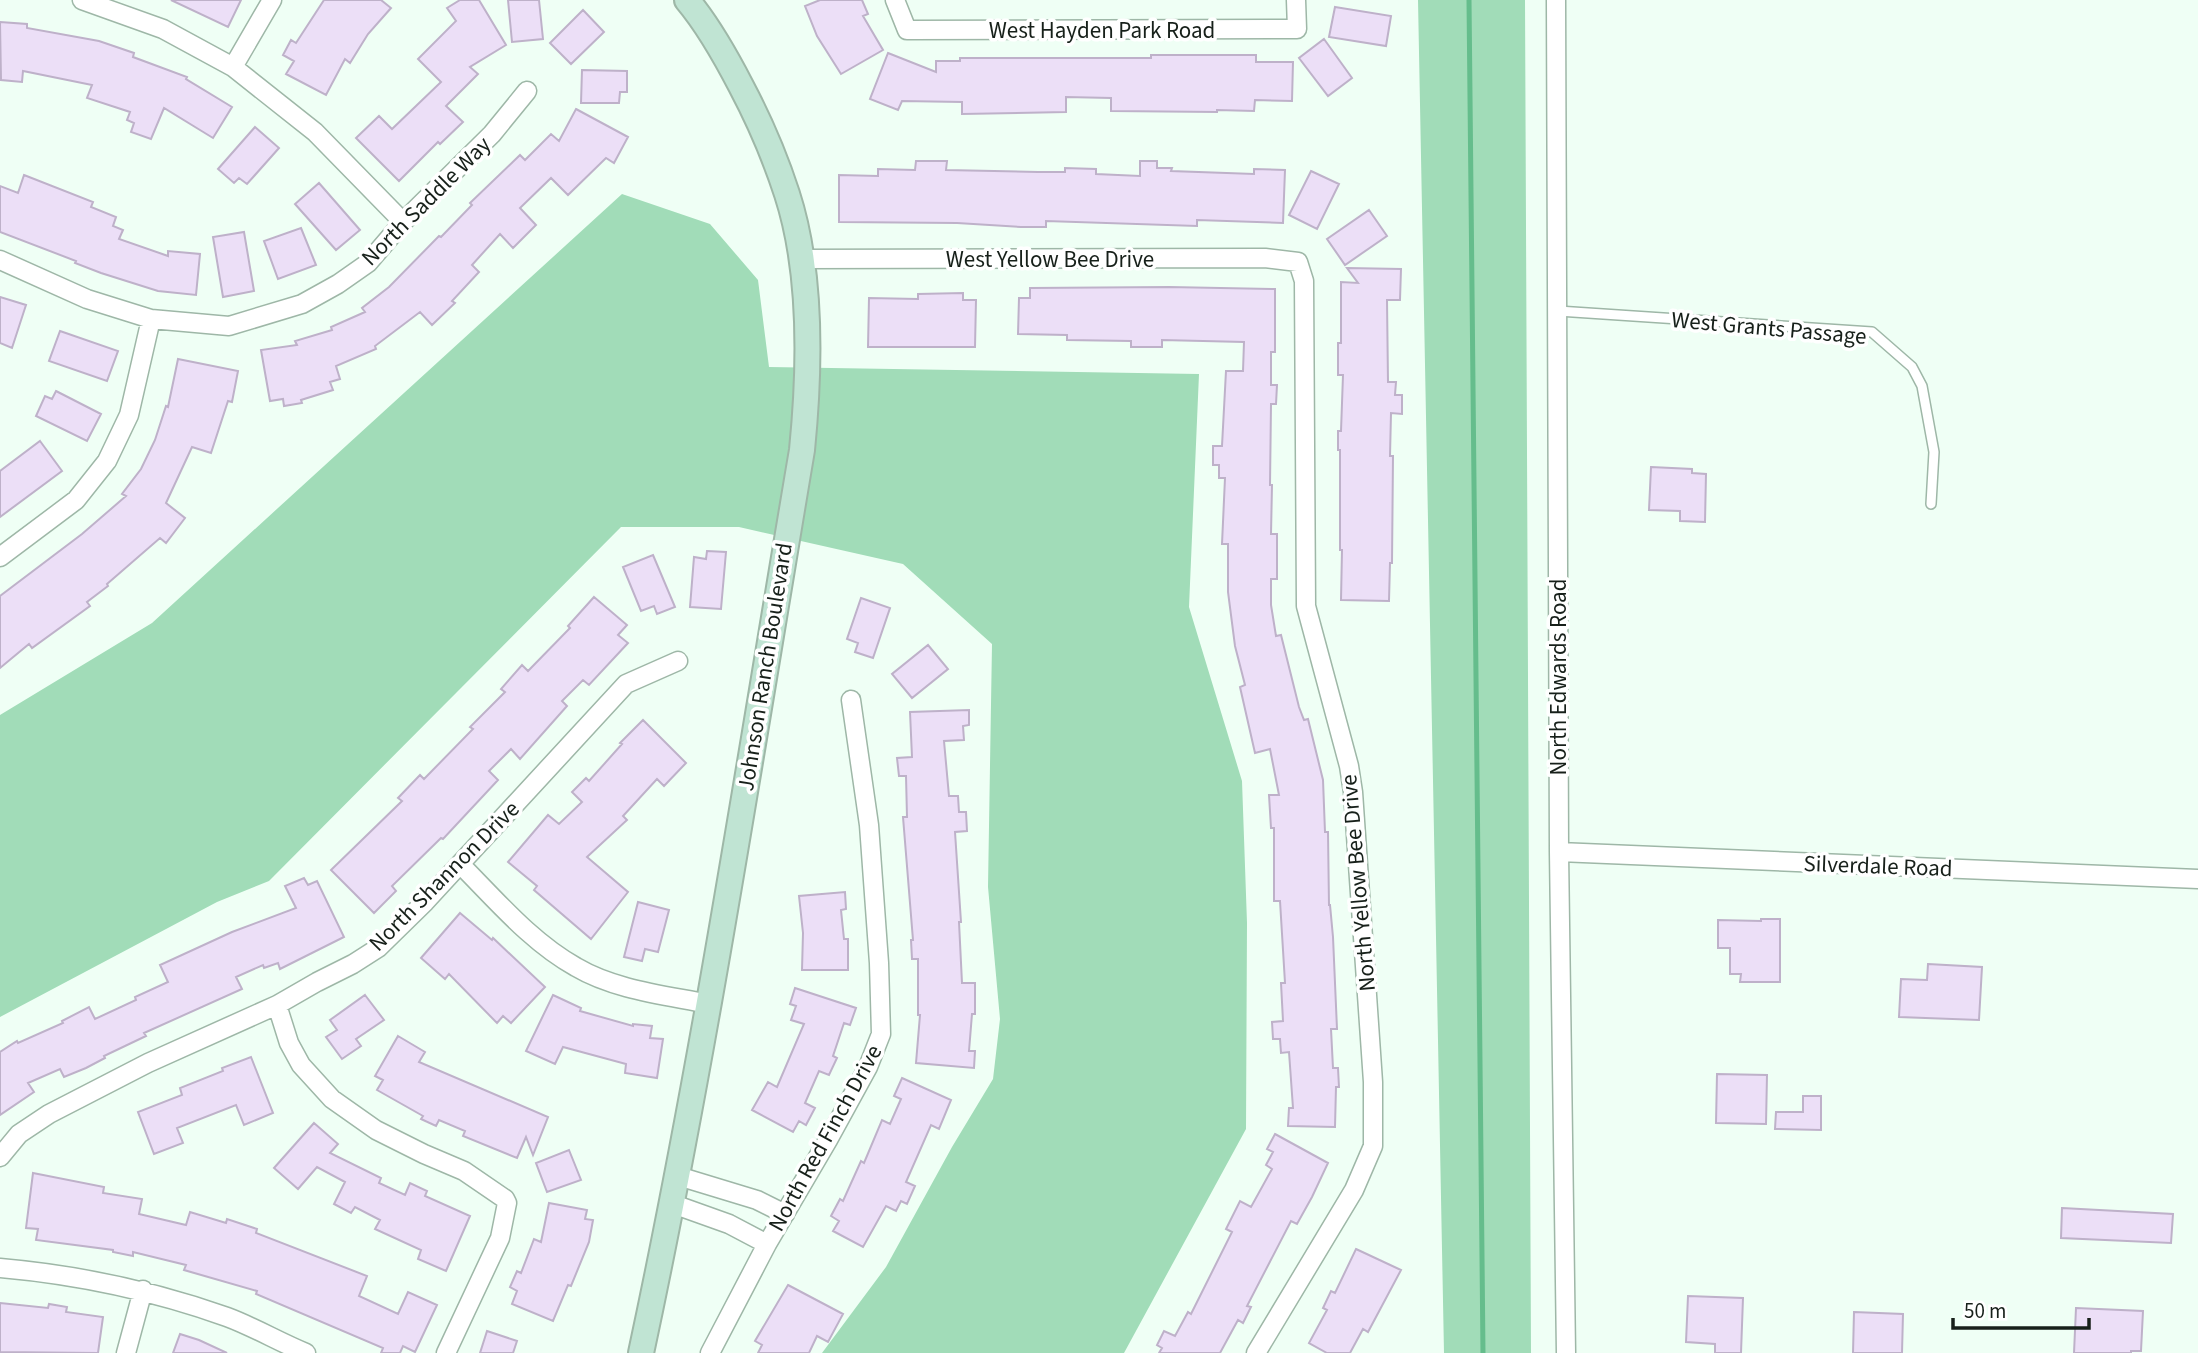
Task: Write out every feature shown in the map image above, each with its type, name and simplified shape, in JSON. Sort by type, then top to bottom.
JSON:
[{"type":"street","points":[[82,0],[163,29],[233,67],[315,132],[403,222]]},
{"type":"street","points":[[233,67],[272,0]]},
{"type":"street","name":"Johnson Ranch Boulevard","points":[[641,1353],[673,1204],[709,1004],[802,450],[808,386],[801,259],[788,196],[757,116],[730,65],[687,0]]},
{"type":"street","name":"West Hayden Park Road","points":[[895,0],[907,30],[1297,29],[1296,0]]},
{"type":"street","name":"North Edwards Road","points":[[1556,0],[1559,852],[1566,1353]]},
{"type":"street","name":"North Saddle Way","points":[[0,260],[87,299],[151,319],[229,326],[302,304],[368,263],[403,222],[492,134],[527,91]]},
{"type":"street","name":"West Yellow Bee Drive","points":[[801,259],[1265,258],[1298,262]]},
{"type":"street","name":"North Yellow Bee Drive","points":[[1256,1353],[1354,1189],[1373,1146],[1373,1082],[1353,792],[1349,766],[1306,606],[1304,281],[1298,262]]},
{"type":"street","points":[[0,557],[76,500],[107,461],[129,415],[151,319]]},
{"type":"street","name":"North Shannon Drive","points":[[0,1157],[19,1135],[49,1114],[173,1051],[277,1005],[378,948],[460,864],[626,684],[678,662]]},
{"type":"street","name":"North Red Finch Drive","points":[[710,1353],[767,1244],[868,1067],[881,1034],[869,825],[850,700]]},
{"type":"street","name":"Silverdale Road","points":[[1559,852],[2198,879]]},
{"type":"street","points":[[460,864],[543,944],[577,968],[621,986],[709,1004]]},
{"type":"street","points":[[277,1005],[289,1043],[301,1065],[332,1099],[376,1130],[464,1171],[507,1203],[500,1238],[446,1353]]},
{"type":"street","points":[[678,1176],[757,1200],[785,1214]]},
{"type":"street","points":[[673,1204],[729,1224],[767,1244]]},
{"type":"street","points":[[0,1268],[86,1278],[143,1290],[229,1318],[306,1353]]},
{"type":"street","points":[[126,1353],[143,1290]]},
{"type":"lane","name":"West Grants Passage","points":[[1558,310],[1872,332],[1912,367],[1922,386],[1934,452],[1931,505]]},
{"type":"green space","points":[[1418,0],[1525,0],[1531,1353],[1444,1353]]},
{"type":"green space","points":[[622,194],[710,224],[758,280],[769,367],[1199,374],[1189,607],[1242,781],[1247,923],[1246,1129],[1124,1353],[822,1353],[886,1267],[993,1079],[1000,1019],[988,887],[992,644],[903,564],[739,527],[621,527],[269,881],[217,902],[0,1017],[0,715],[152,623]]},
{"type":"building","points":[[171,0],[241,0],[228,27]]},
{"type":"building","points":[[324,0],[381,0],[391,8],[368,34],[350,63],[345,59],[326,95],[286,74],[294,61],[283,55],[291,40],[296,43]]},
{"type":"building","points":[[460,0],[479,0],[506,45],[470,67],[478,74],[446,106],[463,122],[440,144],[438,142],[399,181],[356,138],[379,116],[392,129],[441,82],[418,59],[456,21],[447,8]]},
{"type":"building","points":[[508,0],[539,0],[543,39],[512,42]]},
{"type":"building","points":[[820,0],[862,0],[868,14],[863,16],[883,50],[841,74],[817,36],[805,6]]},
{"type":"building","points":[[1335,7],[1391,16],[1386,46],[1329,37]]},
{"type":"building","points":[[583,10],[604,32],[571,64],[550,43]]},
{"type":"building","points":[[0,22],[27,24],[27,28],[99,41],[134,53],[133,57],[187,77],[186,79],[232,107],[213,138],[164,108],[151,139],[131,132],[134,123],[127,120],[130,112],[87,98],[92,85],[23,71],[22,82],[1,80]]},
{"type":"building","points":[[1324,39],[1352,78],[1328,96],[1299,58]]},
{"type":"building","points":[[888,53],[936,72],[936,61],[960,61],[960,58],[1256,55],[1256,62],[1293,62],[1292,101],[1255,100],[1254,111],[1217,112],[1111,111],[1111,98],[1066,97],[1066,112],[962,114],[962,102],[902,101],[898,110],[870,99]]},
{"type":"building","points":[[582,70],[627,71],[627,92],[620,92],[619,103],[581,103]]},
{"type":"building","points":[[576,109],[628,137],[614,163],[606,158],[568,195],[551,178],[520,208],[536,225],[513,248],[500,234],[472,265],[479,272],[452,301],[455,303],[432,325],[420,312],[375,346],[376,349],[336,366],[340,379],[330,382],[333,390],[301,400],[302,403],[284,406],[283,399],[270,401],[261,350],[297,345],[295,341],[332,330],[331,327],[365,312],[362,308],[389,287],[439,236],[441,237],[472,205],[470,203],[520,155],[525,160],[551,134],[559,141]]},
{"type":"building","points":[[255,127],[279,148],[247,184],[239,178],[234,183],[218,169]]},
{"type":"building","points":[[916,161],[947,161],[946,170],[1065,172],[1065,168],[1096,169],[1096,174],[1140,176],[1140,161],[1157,161],[1157,168],[1172,168],[1171,171],[1254,174],[1254,169],[1285,170],[1283,223],[1197,220],[1197,226],[1046,221],[1046,227],[1021,227],[957,223],[839,222],[839,175],[878,176],[878,169],[915,170]]},
{"type":"building","points":[[1311,171],[1339,184],[1317,229],[1289,215]]},
{"type":"building","points":[[24,175],[93,202],[91,207],[116,217],[113,226],[123,230],[119,239],[168,256],[168,251],[200,254],[196,295],[158,291],[101,273],[0,232],[0,186],[18,193]]},
{"type":"building","points":[[319,183],[360,230],[336,250],[295,204]]},
{"type":"building","points":[[1369,210],[1387,236],[1345,265],[1327,239]]},
{"type":"building","points":[[301,228],[316,265],[278,279],[264,241]]},
{"type":"building","points":[[244,232],[254,291],[223,297],[213,237]]},
{"type":"building","points":[[1347,268],[1401,269],[1400,300],[1387,300],[1388,382],[1396,382],[1395,395],[1402,395],[1402,414],[1391,413],[1392,563],[1389,601],[1341,600],[1338,431],[1341,431],[1343,375],[1338,375],[1338,343],[1341,343],[1341,282],[1358,283]]},
{"type":"building","points":[[1030,288],[1275,289],[1275,352],[1271,352],[1271,385],[1277,385],[1276,404],[1271,404],[1270,485],[1271,534],[1277,534],[1277,579],[1271,579],[1271,605],[1276,636],[1281,635],[1299,707],[1304,720],[1308,719],[1323,780],[1337,1029],[1331,1029],[1333,1068],[1338,1068],[1339,1087],[1336,1087],[1335,1127],[1288,1126],[1289,1108],[1293,1108],[1289,1052],[1281,1053],[1280,1039],[1273,1039],[1272,1022],[1283,1021],[1281,983],[1285,983],[1280,901],[1274,901],[1274,828],[1271,828],[1269,795],[1279,795],[1270,749],[1255,753],[1240,687],[1245,685],[1235,646],[1228,592],[1228,544],[1222,544],[1225,478],[1219,478],[1219,465],[1213,465],[1213,446],[1222,446],[1226,371],[1243,371],[1244,342],[1162,340],[1162,347],[1131,347],[1131,341],[1067,340],[1067,335],[1018,334],[1019,298],[1030,298]]},
{"type":"building","points":[[963,293],[963,300],[976,300],[975,347],[868,347],[869,298],[918,299],[918,294]]},
{"type":"building","points":[[0,297],[26,305],[12,348],[0,343]]},
{"type":"building","points":[[60,331],[118,351],[107,381],[49,361]]},
{"type":"building","points":[[178,359],[238,371],[232,402],[228,401],[211,453],[192,447],[166,503],[185,518],[166,543],[160,538],[87,602],[90,606],[32,648],[29,644],[0,668],[0,596],[82,534],[126,496],[122,494],[141,469],[155,440],[166,406],[168,407]]},
{"type":"building","points":[[56,391],[101,414],[87,441],[36,416],[45,396],[52,399]]},
{"type":"building","points":[[40,441],[62,471],[0,517],[0,471]]},
{"type":"building","points":[[1651,467],[1692,469],[1692,473],[1706,474],[1705,522],[1680,521],[1680,511],[1649,510]]},
{"type":"building","points":[[707,551],[726,552],[721,609],[690,607],[694,557],[706,559]]},
{"type":"building","points":[[653,555],[675,607],[657,614],[654,606],[641,611],[623,567]]},
{"type":"building","points":[[594,597],[627,625],[618,635],[628,643],[589,685],[583,680],[562,701],[567,706],[520,759],[511,749],[489,771],[498,780],[443,839],[392,886],[396,891],[374,913],[331,870],[402,801],[398,798],[420,775],[424,779],[473,729],[470,727],[505,692],[501,689],[522,665],[528,671],[570,628],[568,626]]},
{"type":"building","points":[[861,598],[890,608],[873,658],[855,652],[858,643],[847,639]]},
{"type":"building","points":[[928,645],[948,669],[912,698],[892,674]]},
{"type":"building","points":[[969,710],[969,725],[963,726],[964,740],[944,741],[949,796],[958,796],[959,812],[966,812],[967,831],[955,832],[962,983],[975,983],[975,1014],[972,1014],[969,1051],[975,1051],[974,1068],[916,1063],[920,1015],[918,959],[912,959],[913,940],[903,817],[907,817],[906,776],[899,776],[897,758],[912,757],[910,712]]},
{"type":"building","points":[[643,720],[686,763],[664,786],[657,779],[623,816],[627,820],[587,857],[628,892],[591,939],[534,890],[537,886],[508,862],[548,815],[559,824],[582,802],[572,792],[586,778],[589,781]]},
{"type":"building","points":[[304,878],[308,885],[317,881],[344,937],[280,969],[278,963],[264,968],[263,965],[236,977],[242,989],[144,1033],[146,1036],[104,1056],[105,1058],[86,1068],[64,1077],[60,1069],[28,1083],[34,1092],[0,1115],[0,1052],[17,1041],[18,1043],[63,1023],[62,1021],[89,1007],[95,1019],[168,982],[160,965],[232,932],[296,908],[285,886]]},
{"type":"building","points":[[845,892],[846,909],[841,910],[844,939],[848,939],[848,970],[802,970],[803,933],[799,896]]},
{"type":"building","points":[[638,902],[669,910],[658,952],[645,949],[642,961],[624,957]]},
{"type":"building","points":[[460,913],[492,940],[493,938],[545,987],[511,1023],[503,1016],[497,1023],[449,974],[445,979],[421,958]]},
{"type":"building","points":[[1780,919],[1780,982],[1740,982],[1741,974],[1730,974],[1730,948],[1718,948],[1718,920]]},
{"type":"building","points":[[1928,964],[1982,967],[1979,1020],[1899,1017],[1901,979],[1927,980]]},
{"type":"building","points":[[795,988],[856,1008],[850,1025],[844,1023],[833,1056],[837,1058],[829,1075],[819,1071],[805,1103],[815,1108],[806,1125],[799,1121],[793,1132],[752,1110],[768,1082],[777,1087],[804,1024],[791,1020],[796,1006],[790,1004]]},
{"type":"building","points":[[365,995],[384,1020],[356,1039],[361,1046],[342,1059],[326,1037],[337,1030],[330,1020]]},
{"type":"building","points":[[553,995],[581,1008],[580,1011],[633,1026],[652,1026],[650,1038],[663,1039],[657,1078],[625,1073],[626,1064],[563,1047],[555,1064],[526,1051]]},
{"type":"building","points":[[398,1036],[425,1052],[419,1062],[548,1117],[533,1155],[526,1137],[517,1158],[463,1136],[465,1131],[439,1120],[436,1126],[421,1119],[423,1116],[377,1090],[383,1080],[375,1076]]},
{"type":"building","points":[[251,1057],[273,1113],[244,1125],[236,1105],[177,1128],[183,1143],[154,1154],[138,1112],[182,1095],[180,1088]]},
{"type":"building","points":[[1717,1074],[1767,1075],[1766,1124],[1716,1123]]},
{"type":"building","points":[[902,1078],[951,1100],[939,1129],[931,1125],[906,1182],[915,1186],[907,1204],[901,1201],[896,1211],[886,1206],[863,1247],[833,1231],[839,1221],[831,1216],[840,1199],[843,1201],[861,1161],[864,1163],[882,1120],[890,1124],[901,1099],[894,1096]]},
{"type":"building","points":[[1803,1096],[1821,1096],[1821,1130],[1775,1129],[1776,1112],[1803,1112]]},
{"type":"building","points":[[314,1123],[338,1144],[330,1153],[381,1178],[379,1183],[405,1195],[410,1183],[427,1191],[425,1196],[470,1216],[446,1271],[418,1259],[421,1250],[375,1229],[380,1220],[355,1207],[351,1213],[334,1204],[345,1182],[317,1167],[298,1189],[274,1168]]},
{"type":"building","points":[[1275,1134],[1328,1163],[1312,1197],[1297,1224],[1291,1221],[1247,1306],[1251,1307],[1243,1323],[1238,1320],[1220,1353],[1159,1353],[1162,1348],[1157,1345],[1164,1331],[1175,1336],[1188,1312],[1191,1314],[1232,1232],[1226,1229],[1240,1201],[1251,1207],[1272,1169],[1266,1165],[1273,1152],[1267,1149]]},
{"type":"building","points":[[569,1150],[581,1180],[547,1192],[536,1163]]},
{"type":"building","points":[[33,1173],[104,1187],[103,1193],[142,1199],[139,1214],[186,1225],[190,1212],[226,1223],[227,1219],[257,1229],[256,1233],[367,1276],[359,1296],[398,1314],[408,1292],[437,1305],[415,1352],[403,1346],[400,1353],[381,1353],[383,1348],[256,1294],[257,1291],[184,1270],[186,1265],[133,1252],[133,1256],[113,1250],[36,1240],[38,1229],[26,1228]]},
{"type":"building","points":[[549,1203],[587,1210],[585,1219],[593,1220],[589,1242],[553,1321],[512,1304],[517,1291],[510,1287],[517,1271],[521,1273],[534,1239],[541,1242]]},
{"type":"building","points":[[2062,1208],[2173,1214],[2171,1243],[2061,1238]]},
{"type":"building","points":[[1356,1249],[1401,1270],[1368,1332],[1363,1329],[1350,1353],[1327,1353],[1309,1343],[1327,1310],[1323,1308],[1331,1291],[1335,1293]]},
{"type":"building","points":[[788,1285],[843,1314],[828,1342],[817,1336],[809,1353],[758,1353],[762,1345],[755,1341]]},
{"type":"building","points":[[1688,1296],[1743,1298],[1741,1353],[1715,1353],[1715,1344],[1686,1342]]},
{"type":"building","points":[[0,1303],[48,1308],[49,1304],[67,1307],[66,1312],[103,1317],[98,1353],[0,1352]]},
{"type":"building","points":[[2076,1308],[2143,1311],[2141,1351],[2074,1353]]},
{"type":"building","points":[[1854,1312],[1903,1314],[1902,1353],[1853,1353]]},
{"type":"building","points":[[487,1331],[517,1341],[513,1353],[480,1353]]},
{"type":"building","points":[[180,1334],[199,1340],[227,1353],[173,1353]]},
{"type":"waterway","points":[[1469,0],[1483,1353]]}]
